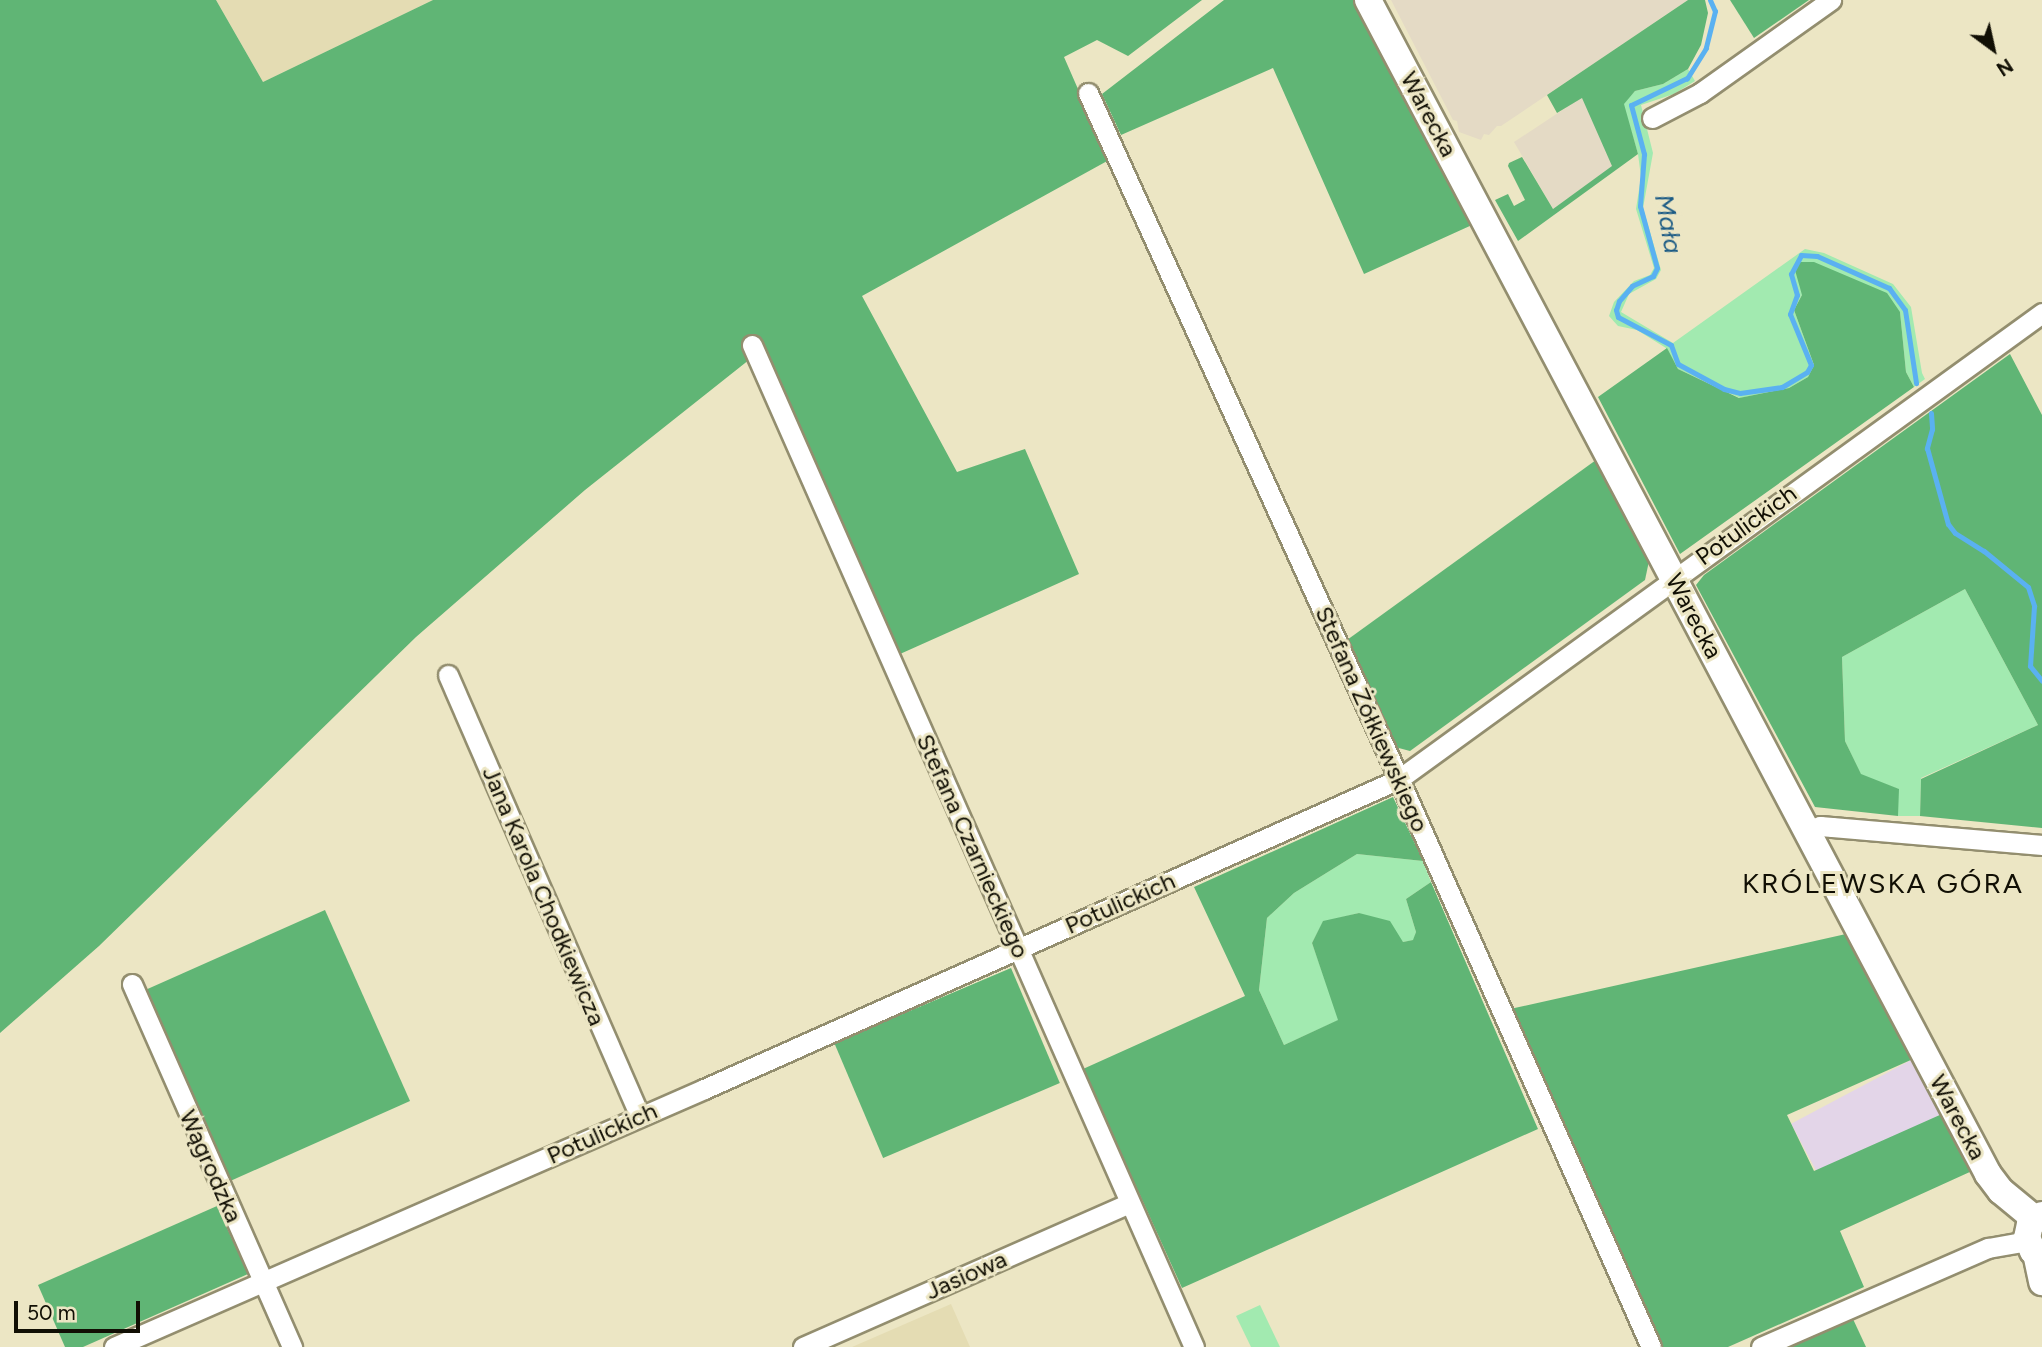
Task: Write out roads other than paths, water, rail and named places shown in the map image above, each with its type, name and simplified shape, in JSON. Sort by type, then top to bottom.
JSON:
[{"type":"street","name":"Warecka","points":[[1368,0],[1988,1174],[2037,1237]]},
{"type":"street","points":[[1652,118],[1700,93],[1831,0]]},
{"type":"street","name":"Stefana Żółkiewskiego","points":[[1088,93],[1399,779],[1651,1347]]},
{"type":"street","name":"Potulickich","points":[[114,1347],[1399,779],[1673,577],[2042,313]]},
{"type":"street","name":"Stefana Czarnieckiego","points":[[752,345],[1194,1347]]},
{"type":"street","name":"Jana Karola Chodkiewicza","points":[[448,675],[640,1116]]},
{"type":"street","points":[[1808,831],[1820,826],[2042,845]]},
{"type":"street","name":"Wągrodzka","points":[[132,984],[292,1347]]},
{"type":"street","name":"Jasiowa","points":[[803,1347],[1129,1203]]},
{"type":"street","points":[[1761,1347],[1989,1248],[2037,1237],[2042,1282]]},
{"type":"waterway","name":"Mała","points":[[1710,0],[1715,11],[1706,48],[1687,78],[1631,105],[1644,154],[1640,206],[1657,268],[1653,276],[1632,286],[1619,301],[1616,310],[1618,317],[1671,345],[1678,364],[1724,389],[1740,393],[1782,387],[1807,372],[1811,365],[1790,314],[1797,295],[1791,274],[1801,255],[1817,256],[1889,288],[1905,310],[1916,383]]},
{"type":"waterway","name":"Mała","points":[[1931,413],[1932,429],[1927,448],[1948,524],[1955,533],[1984,551],[2028,587],[2034,606],[2030,666],[2042,681]]},
{"type":"district","name":"KRÓLEWSKA GÓRA","points":[[1883,883]]}]
